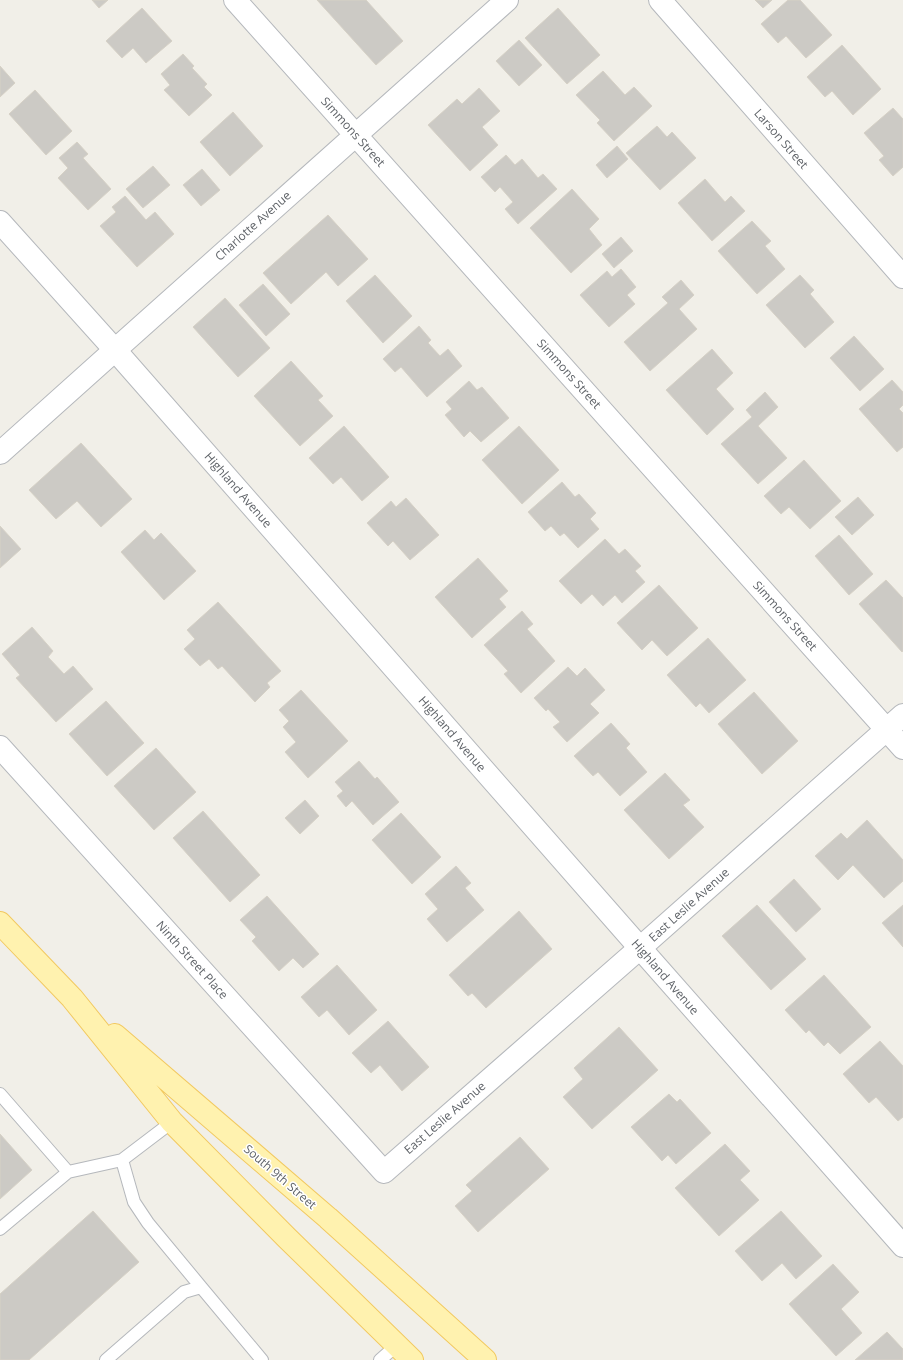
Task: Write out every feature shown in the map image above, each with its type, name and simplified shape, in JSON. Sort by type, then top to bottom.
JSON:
[{"type":"main road","name":"South 9th Street","points":[[1,926],[72,998],[328,1218],[485,1360]]},
{"type":"main road","name":"South 9th Street","points":[[72,998],[172,1122],[287,1238],[405,1353]]},
{"type":"street","name":"Simmons Street","points":[[235,0],[903,748]]},
{"type":"street","name":"Charlotte Avenue","points":[[0,453],[506,0]]},
{"type":"street","name":"Larson Street","points":[[660,0],[903,277]]},
{"type":"street","name":"Highland Avenue","points":[[0,222],[115,350],[903,1246]]},
{"type":"street","name":"East Leslie Avenue","points":[[384,1172],[903,715]]},
{"type":"street","name":"Ninth Street Place","points":[[0,747],[384,1172]]},
{"type":"lane","points":[[0,1094],[68,1172]]},
{"type":"lane","points":[[0,1229],[68,1172],[122,1160],[172,1122]]},
{"type":"lane","points":[[122,1160],[134,1202],[148,1223],[262,1360]]},
{"type":"lane","points":[[106,1360],[184,1292],[201,1287]]},
{"type":"lane","points":[[380,1360],[405,1353]]},
{"type":"building","points":[[92,0],[108,0],[99,8]]},
{"type":"building","points":[[317,0],[366,0],[403,41],[376,65]]},
{"type":"building","points":[[755,0],[772,0],[763,8]]},
{"type":"building","points":[[788,0],[800,0],[832,35],[806,58],[786,36],[778,43],[761,24]]},
{"type":"building","points":[[142,8],[172,41],[146,63],[133,48],[122,58],[106,41]]},
{"type":"building","points":[[558,8],[600,55],[567,84],[525,38]]},
{"type":"building","points":[[519,40],[542,65],[519,86],[496,61]]},
{"type":"building","points":[[842,45],[881,89],[853,115],[832,91],[825,97],[807,77]]},
{"type":"building","points":[[183,54],[194,66],[192,68],[207,84],[204,87],[212,95],[189,116],[164,90],[170,85],[161,74]]},
{"type":"building","points":[[0,66],[15,83],[0,97]]},
{"type":"building","points":[[603,71],[625,95],[634,87],[652,106],[614,141],[597,123],[600,120],[576,95]]},
{"type":"building","points":[[479,88],[500,111],[482,127],[498,145],[470,171],[428,125],[457,99],[462,104]]},
{"type":"building","points":[[35,90],[72,131],[46,155],[9,114]]},
{"type":"building","points":[[893,108],[903,119],[903,167],[893,176],[879,160],[884,156],[864,133]]},
{"type":"building","points":[[233,112],[263,146],[230,176],[200,142]]},
{"type":"building","points":[[657,126],[667,137],[672,132],[696,158],[660,190],[626,153]]},
{"type":"building","points":[[77,142],[88,154],[83,158],[111,189],[88,210],[58,178],[68,168],[59,158]]},
{"type":"building","points":[[617,146],[628,159],[607,178],[596,165]]},
{"type":"building","points":[[506,155],[515,165],[522,159],[538,178],[543,174],[557,189],[518,224],[505,209],[513,202],[500,187],[495,192],[481,177]]},
{"type":"building","points":[[153,166],[170,185],[143,208],[126,189]]},
{"type":"building","points":[[202,169],[220,190],[201,206],[183,185]]},
{"type":"building","points":[[705,179],[725,202],[731,196],[745,211],[712,241],[678,203]]},
{"type":"building","points":[[572,189],[599,219],[589,229],[602,245],[571,273],[530,228]]},
{"type":"building","points":[[125,196],[146,220],[155,212],[174,234],[137,267],[100,226],[116,212],[112,207]]},
{"type":"building","points":[[328,215],[368,259],[338,286],[326,272],[291,304],[263,273]]},
{"type":"building","points":[[752,221],[771,241],[765,246],[785,269],[757,294],[718,251]]},
{"type":"building","points":[[621,237],[633,251],[614,268],[602,254]]},
{"type":"building","points":[[621,269],[636,287],[627,295],[635,304],[609,327],[580,295],[607,271],[612,277]]},
{"type":"building","points":[[375,275],[412,316],[383,343],[346,301]]},
{"type":"building","points":[[800,275],[814,290],[810,294],[834,322],[805,348],[766,305]]},
{"type":"building","points":[[681,280],[694,295],[679,309],[697,329],[650,371],[624,342],[668,303],[662,297]]},
{"type":"building","points":[[263,284],[290,314],[266,336],[239,305]]},
{"type":"building","points":[[225,298],[270,348],[238,377],[193,327]]},
{"type":"building","points":[[419,326],[431,340],[428,343],[440,356],[448,349],[462,366],[427,397],[401,367],[395,372],[383,359]]},
{"type":"building","points":[[854,336],[884,369],[860,391],[830,358]]},
{"type":"building","points":[[712,349],[733,373],[716,389],[734,409],[707,435],[666,390]]},
{"type":"building","points":[[291,361],[323,396],[318,400],[333,416],[300,446],[254,396]]},
{"type":"building","points":[[892,380],[903,392],[903,405],[899,409],[903,413],[903,447],[897,452],[859,409]]},
{"type":"building","points":[[469,381],[477,390],[482,387],[509,418],[481,442],[470,431],[464,437],[445,415],[452,409],[446,402]]},
{"type":"building","points":[[765,392],[778,407],[758,426],[787,458],[758,484],[721,444],[752,417],[746,410]]},
{"type":"building","points":[[344,426],[389,477],[362,501],[341,477],[333,484],[309,458]]},
{"type":"building","points":[[519,426],[559,470],[522,504],[482,460]]},
{"type":"building","points":[[81,443],[132,499],[101,527],[77,501],[56,519],[29,490]]},
{"type":"building","points":[[804,460],[841,501],[810,529],[789,507],[781,514],[764,496]]},
{"type":"building","points":[[562,482],[575,497],[579,494],[596,513],[590,519],[599,529],[578,548],[564,533],[560,536],[551,526],[545,531],[528,512]]},
{"type":"building","points":[[858,497],[874,515],[852,535],[835,517]]},
{"type":"building","points":[[406,498],[439,535],[410,560],[393,541],[388,546],[367,523],[391,501],[396,507]]},
{"type":"building","points":[[0,526],[21,549],[0,568]]},
{"type":"building","points":[[145,530],[154,540],[161,533],[196,571],[164,600],[121,552]]},
{"type":"building","points":[[839,535],[873,574],[849,595],[815,556]]},
{"type":"building","points":[[605,539],[619,554],[625,549],[641,566],[635,571],[645,582],[622,603],[615,595],[603,606],[592,594],[581,604],[559,581]]},
{"type":"building","points":[[478,558],[508,591],[499,599],[506,607],[472,638],[435,597]]},
{"type":"building","points":[[886,580],[903,598],[902,652],[859,604]]},
{"type":"building","points":[[659,585],[698,628],[667,656],[652,640],[642,650],[617,623]]},
{"type":"building","points":[[218,602],[281,671],[267,683],[270,687],[255,702],[222,666],[218,669],[209,659],[200,666],[184,649],[195,639],[187,630]]},
{"type":"building","points":[[522,611],[533,624],[527,629],[555,661],[521,693],[504,674],[508,671],[484,645]]},
{"type":"building","points":[[32,627],[53,651],[48,657],[64,674],[73,666],[93,689],[56,722],[16,678],[20,675],[2,654]]},
{"type":"building","points":[[708,638],[746,680],[709,713],[700,703],[696,707],[667,675]]},
{"type":"building","points":[[568,667],[577,676],[585,668],[605,690],[590,704],[599,713],[567,742],[553,727],[560,722],[548,709],[546,711],[534,698]]},
{"type":"building","points":[[301,690],[348,741],[308,778],[285,752],[296,742],[283,727],[289,721],[279,710]]},
{"type":"building","points":[[754,692],[798,741],[762,774],[718,724]]},
{"type":"building","points":[[106,701],[144,743],[107,776],[69,734]]},
{"type":"building","points":[[611,723],[630,744],[626,748],[647,772],[620,796],[598,772],[593,776],[574,756]]},
{"type":"building","points":[[156,748],[196,792],[154,830],[114,786]]},
{"type":"building","points":[[359,761],[375,779],[377,777],[399,802],[373,825],[352,801],[346,807],[337,796],[343,791],[335,782]]},
{"type":"building","points":[[665,773],[690,800],[683,805],[704,827],[669,859],[624,810]]},
{"type":"building","points":[[305,800],[319,816],[300,834],[285,818]]},
{"type":"building","points":[[203,811],[260,875],[230,902],[173,838]]},
{"type":"building","points":[[401,813],[441,857],[412,884],[372,840]]},
{"type":"building","points":[[867,820],[903,860],[903,881],[884,898],[853,865],[838,880],[815,856],[841,833],[847,839]]},
{"type":"building","points":[[456,866],[471,883],[465,888],[484,910],[447,942],[427,919],[438,909],[425,894]]},
{"type":"building","points":[[794,879],[821,909],[796,932],[769,902]]},
{"type":"building","points":[[267,896],[319,954],[303,968],[293,958],[279,971],[252,941],[256,937],[240,920]]},
{"type":"building","points":[[757,905],[806,959],[771,990],[722,936]]},
{"type":"building","points":[[903,905],[903,947],[882,923]]},
{"type":"building","points":[[519,911],[552,949],[486,1008],[472,993],[468,996],[449,975]]},
{"type":"building","points":[[337,965],[377,1010],[349,1035],[327,1010],[319,1017],[301,997]]},
{"type":"building","points":[[824,975],[871,1027],[840,1054],[828,1042],[824,1046],[809,1030],[806,1033],[785,1010]]},
{"type":"building","points":[[388,1021],[429,1067],[402,1091],[380,1065],[371,1073],[352,1053]]},
{"type":"building","points":[[619,1027],[658,1070],[592,1129],[563,1097],[583,1079],[574,1068]]},
{"type":"building","points":[[880,1041],[903,1066],[903,1117],[898,1121],[876,1097],[869,1103],[843,1074]]},
{"type":"building","points":[[669,1094],[677,1102],[680,1099],[711,1133],[676,1164],[668,1155],[662,1161],[631,1127]]},
{"type":"building","points":[[0,1134],[32,1170],[0,1199]]},
{"type":"building","points":[[520,1137],[549,1169],[478,1232],[455,1206],[472,1191],[466,1185]]},
{"type":"building","points":[[725,1144],[750,1171],[740,1180],[759,1200],[719,1236],[675,1188]]},
{"type":"building","points":[[93,1211],[139,1262],[29,1360],[0,1360],[0,1294]]},
{"type":"building","points":[[781,1211],[822,1256],[796,1279],[782,1263],[762,1281],[735,1251]]},
{"type":"building","points":[[833,1264],[859,1292],[841,1309],[862,1333],[836,1356],[789,1304]]},
{"type":"building","points":[[887,1332],[903,1349],[903,1360],[855,1360]]}]
